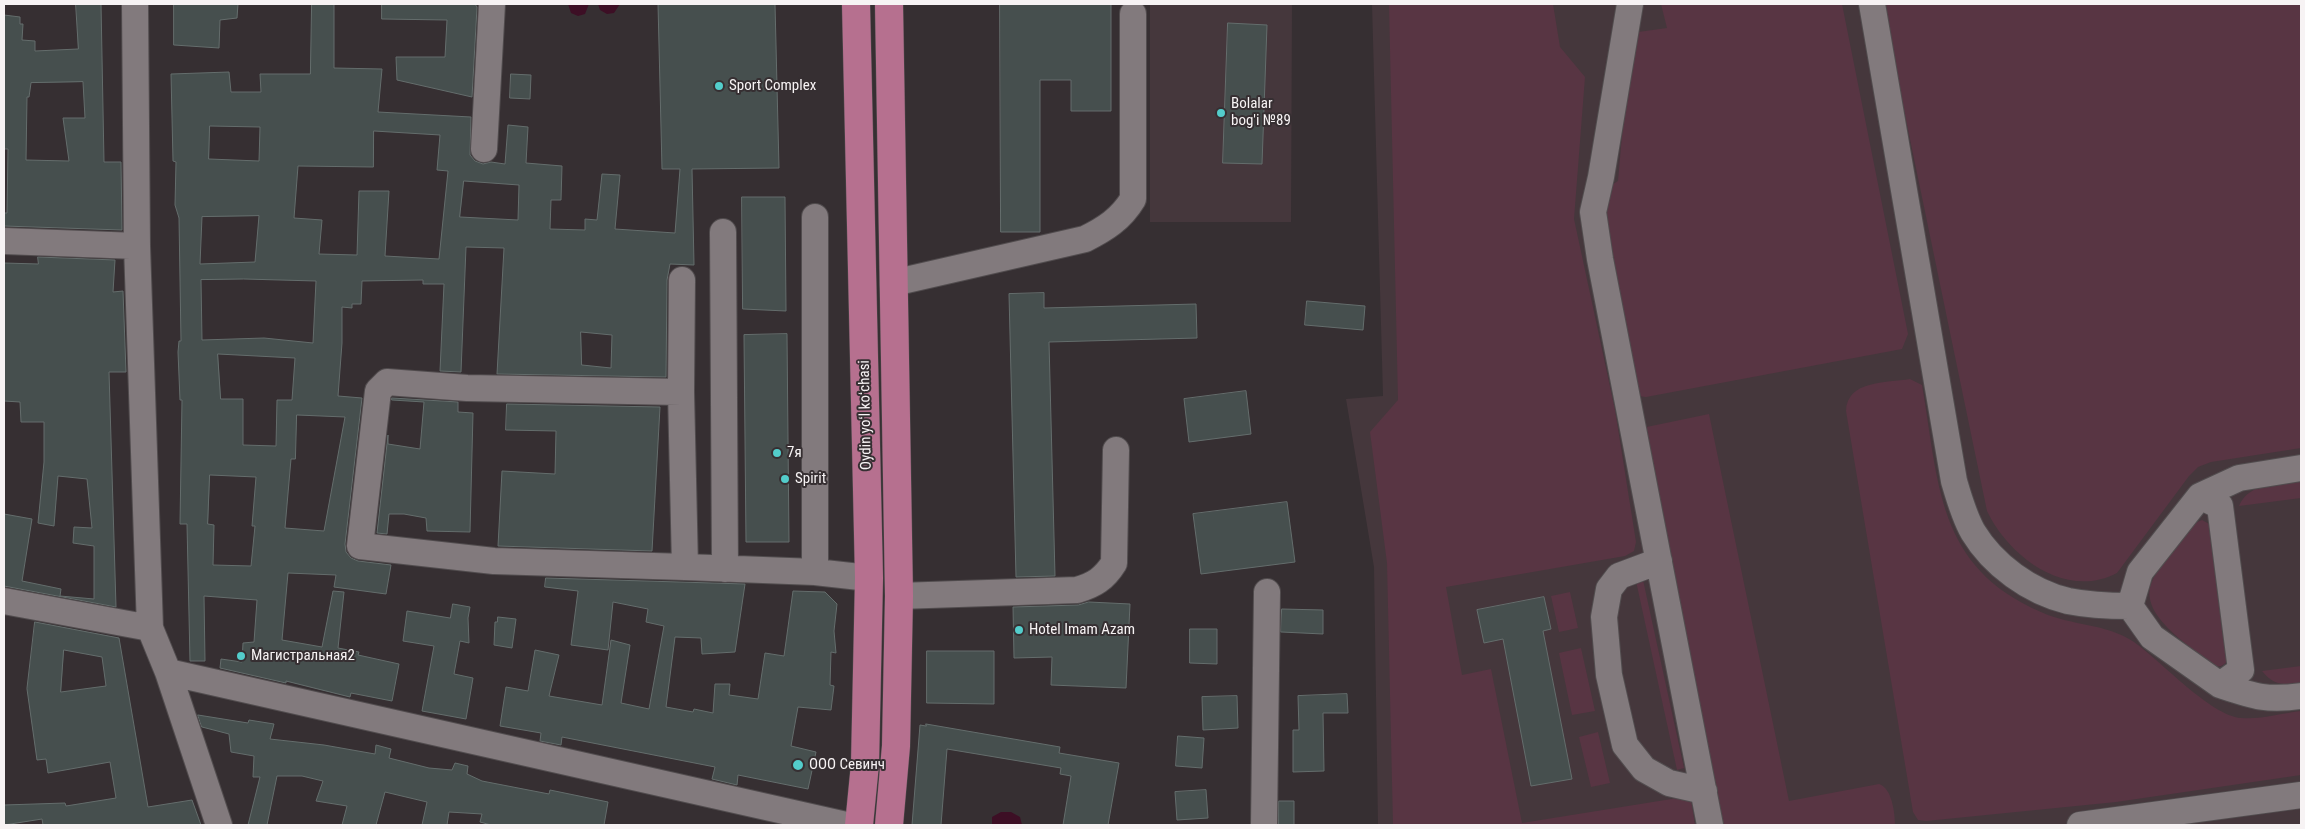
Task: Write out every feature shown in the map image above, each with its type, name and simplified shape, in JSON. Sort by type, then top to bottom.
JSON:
[{"type":"main road","name":"Oydin yoʻl koʻchasi","points":[[856,4],[869,578],[865,764],[859,825]]},
{"type":"main road","name":"Oydin yoʻl koʻchasi","points":[[889,4],[899,596],[896,746],[889,825]]},
{"type":"street","points":[[135,4],[137,246],[150,628],[168,672],[219,825]]},
{"type":"street","points":[[484,149],[492,4]]},
{"type":"street","points":[[1630,4],[1601,177],[1593,212],[1600,259],[1710,825]]},
{"type":"street","points":[[1872,4],[1952,472],[1962,506],[1974,532],[1990,554],[2011,574],[2038,589],[2067,601],[2098,605],[2130,606]]},
{"type":"street","points":[[893,283],[1085,239],[1106,228],[1126,211],[1133,199],[1133,14]]},
{"type":"street","points":[[814,572],[815,217]]},
{"type":"street","points":[[723,232],[725,569]]},
{"type":"street","points":[[4,241],[137,246]]},
{"type":"street","points":[[682,280],[681,392],[685,568]]},
{"type":"street","points":[[681,392],[467,388],[387,382],[378,391],[360,546],[494,561],[814,572],[869,578]]},
{"type":"street","points":[[899,596],[1077,590],[1092,586],[1106,576],[1114,563],[1116,450]]},
{"type":"street","points":[[2130,606],[2140,572],[2200,496],[2239,478],[2301,468]]},
{"type":"street","points":[[2200,496],[2220,506],[2241,670],[2220,684]]},
{"type":"street","points":[[1659,561],[1619,576],[1609,589],[1604,617],[1609,675],[1625,745],[1644,769],[1669,784],[1704,791]]},
{"type":"street","points":[[1264,825],[1267,592]]},
{"type":"street","points":[[4,601],[150,628]]},
{"type":"street","points":[[2130,606],[2152,637],[2220,684],[2258,697],[2282,698],[2301,696]]},
{"type":"street","points":[[168,672],[846,825]]},
{"type":"street","points":[[2080,825],[2301,795]]},
{"type":"shaded area","points":[[568,4],[589,4],[585,14],[578,16],[571,13]]},
{"type":"shaded area","points":[[598,4],[620,4],[614,13],[607,14],[600,10]]},
{"type":"shaded area","name":"Bolalar bog'i №89","points":[[1150,4],[1292,4],[1291,222],[1150,222]]},
{"type":"shaded area","points":[[1372,4],[2301,4],[2301,825],[1378,825],[1374,567],[1346,399],[1383,396]]},
{"type":"shaded area","points":[[1389,4],[1553,4],[1560,47],[1585,77],[1574,219],[1615,410],[1636,542],[1634,551],[1625,556],[1446,587],[1462,675],[1491,669],[1522,823],[1684,797],[1691,800],[1695,825],[1393,825],[1387,563],[1370,432],[1398,400]]},
{"type":"shaded area","points":[[1661,4],[1842,4],[1908,334],[1902,349],[1646,397],[1639,396],[1599,213],[1610,186],[1618,181],[1631,33],[1667,28]]},
{"type":"shaded area","points":[[1882,4],[2301,4],[2301,448],[2211,462],[2198,467],[2189,476],[2117,573],[2098,580],[2078,581],[2059,577],[2041,569],[2024,558],[2009,544],[1987,511]]},
{"type":"shaded area","points":[[1910,379],[1922,385],[1939,488],[1948,518],[1962,546],[1980,571],[2006,593],[2041,612],[2052,617],[2112,631],[2134,642],[2201,698],[2229,715],[2241,718],[2256,718],[2301,711],[2301,775],[2116,802],[1926,821],[1918,820],[1913,812],[1846,411],[1848,401],[1853,393],[1860,388],[1879,383]]},
{"type":"shaded area","points":[[1709,414],[1789,801],[1879,784],[1887,790],[1890,796],[1895,825],[1720,825],[1637,429]]},
{"type":"shaded area","points":[[2301,481],[2301,498],[2239,506],[2250,492],[2257,488]]},
{"type":"shaded area","points":[[2202,520],[2211,525],[2228,660],[2219,666],[2213,665],[2168,628],[2158,616],[2149,592],[2153,579],[2162,564],[2195,523]]},
{"type":"shaded area","points":[[1643,580],[1684,768],[1677,770],[1636,581]]},
{"type":"shaded area","points":[[1570,592],[1578,628],[1559,632],[1551,596]]},
{"type":"shaded area","points":[[1581,648],[1595,711],[1572,715],[1559,653]]},
{"type":"shaded area","points":[[2301,666],[2301,683],[2275,682],[2262,671]]},
{"type":"shaded area","points":[[1598,732],[1610,783],[1591,787],[1579,737]]},
{"type":"shaded area","points":[[1001,812],[1011,812],[1020,817],[1022,825],[992,825],[992,817]]},
{"type":"building","points":[[76,4],[101,4],[104,162],[121,162],[122,230],[4,226],[4,213],[7,213],[8,149],[4,149],[4,15],[20,17],[20,24],[23,24],[22,40],[35,41],[35,51],[78,49]],"holes":[[[83,82],[85,118],[63,118],[69,161],[26,160],[27,97],[29,97],[31,83]]]},
{"type":"building","points":[[174,4],[238,4],[237,18],[220,20],[219,48],[174,45]]},
{"type":"building","points":[[312,4],[334,4],[334,68],[382,69],[378,112],[471,117],[470,155],[475,161],[483,164],[491,162],[505,164],[508,125],[528,127],[526,163],[562,166],[561,200],[551,200],[550,229],[585,230],[585,219],[597,220],[602,174],[620,175],[615,229],[675,233],[680,169],[662,169],[658,4],[775,4],[779,168],[692,169],[694,265],[670,264],[667,280],[666,377],[497,374],[504,248],[466,247],[461,372],[440,371],[444,284],[423,284],[423,280],[362,281],[361,304],[352,304],[352,308],[342,307],[342,343],[338,396],[362,398],[345,544],[346,552],[351,558],[358,561],[391,565],[386,594],[334,587],[336,575],[288,573],[282,640],[322,647],[333,591],[344,592],[338,648],[359,652],[358,655],[399,664],[392,701],[351,693],[350,697],[286,681],[286,683],[220,668],[221,659],[242,662],[243,643],[254,642],[257,600],[204,596],[205,661],[190,661],[187,524],[180,524],[182,400],[180,400],[178,352],[179,341],[181,341],[179,218],[175,205],[176,162],[173,161],[171,74],[229,72],[231,92],[261,92],[260,74],[310,74]],"holes":[[[210,126],[260,127],[259,161],[209,159]],[[374,131],[440,135],[437,170],[448,171],[439,259],[385,256],[389,191],[359,191],[357,255],[319,254],[322,220],[294,218],[298,166],[373,167]],[[464,181],[519,185],[518,220],[460,217]],[[259,216],[255,262],[200,264],[202,217]],[[201,280],[316,281],[313,343],[264,338],[202,340]],[[581,332],[612,335],[611,368],[582,365]],[[218,354],[295,358],[292,400],[277,400],[276,446],[243,445],[243,399],[221,399]],[[297,415],[345,417],[324,531],[285,528],[291,459],[295,459]],[[210,475],[256,477],[252,526],[255,526],[251,566],[213,565],[214,525],[208,524]]]},
{"type":"building","points":[[382,4],[475,4],[477,7],[472,97],[397,80],[396,57],[445,57],[447,20],[382,19]]},
{"type":"building","points":[[1000,4],[1111,4],[1111,111],[1071,111],[1071,80],[1040,80],[1040,232],[1001,232]]},
{"type":"building","points":[[1228,23],[1267,25],[1262,164],[1223,163]]},
{"type":"building","points":[[511,74],[531,75],[530,99],[510,98]]},
{"type":"building","points":[[742,197],[785,197],[786,311],[743,309]]},
{"type":"building","points":[[38,257],[115,260],[113,292],[123,291],[126,372],[109,372],[116,607],[4,586],[4,514],[32,519],[22,581],[61,589],[60,596],[94,599],[94,546],[73,543],[74,527],[92,528],[87,479],[58,476],[54,526],[38,523],[44,462],[44,422],[21,422],[20,402],[4,401],[4,263],[38,264]]},
{"type":"building","points":[[1044,293],[1044,308],[1196,304],[1197,338],[1049,342],[1055,576],[1016,577],[1009,294]]},
{"type":"building","points":[[1307,301],[1365,306],[1363,330],[1305,325]]},
{"type":"building","points":[[787,334],[789,542],[746,542],[744,335]]},
{"type":"building","points":[[1246,391],[1251,434],[1189,442],[1184,399]]},
{"type":"building","points":[[392,398],[458,402],[458,412],[473,413],[470,532],[427,531],[426,518],[404,514],[389,514],[387,534],[377,533],[388,435],[388,444],[420,449],[424,402],[392,400]]},
{"type":"building","points":[[507,404],[660,407],[652,551],[498,546],[502,471],[555,474],[556,431],[506,430]]},
{"type":"building","points":[[1287,502],[1295,562],[1201,574],[1193,514]]},
{"type":"building","points":[[546,578],[745,584],[735,652],[702,654],[701,638],[675,637],[666,707],[693,712],[694,709],[713,713],[715,684],[730,684],[729,695],[758,699],[765,653],[784,656],[793,591],[825,592],[837,604],[834,631],[836,653],[831,652],[830,685],[834,686],[831,710],[798,707],[791,746],[816,752],[808,789],[738,775],[737,785],[712,779],[715,767],[562,737],[561,745],[540,741],[541,733],[500,726],[506,687],[528,691],[535,650],[559,655],[549,696],[602,705],[611,640],[630,645],[621,703],[649,709],[664,626],[646,622],[648,609],[613,602],[608,650],[571,645],[578,591],[545,587]]},
{"type":"building","points":[[1544,597],[1551,629],[1543,631],[1572,779],[1531,786],[1503,639],[1484,643],[1477,610]]},
{"type":"building","points":[[1089,602],[1130,604],[1126,688],[1051,685],[1052,657],[1014,658],[1013,607],[1078,605]]},
{"type":"building","points":[[453,604],[470,607],[468,618],[469,643],[460,641],[454,674],[473,678],[466,719],[422,711],[434,646],[403,641],[407,611],[450,618]]},
{"type":"building","points":[[1282,609],[1323,610],[1323,634],[1281,632]]},
{"type":"building","points":[[498,617],[516,619],[512,648],[494,645],[495,622],[497,622]]},
{"type":"building","points":[[35,622],[119,638],[148,807],[192,800],[201,825],[43,825],[42,819],[4,825],[4,805],[65,803],[66,806],[116,798],[110,762],[48,773],[46,759],[37,760],[27,689]],"holes":[[[64,650],[102,657],[106,686],[61,692]]]},
{"type":"building","points":[[1190,629],[1217,629],[1217,664],[1190,663]]},
{"type":"building","points":[[927,651],[994,651],[994,704],[927,703]]},
{"type":"building","points":[[1347,694],[1348,713],[1323,713],[1324,771],[1293,772],[1293,730],[1299,730],[1298,696]]},
{"type":"building","points":[[1237,696],[1238,728],[1203,730],[1202,697]]},
{"type":"building","points":[[198,715],[248,723],[249,720],[274,724],[270,739],[324,745],[375,754],[376,745],[391,749],[389,758],[429,768],[452,770],[455,763],[468,766],[467,774],[482,781],[549,794],[550,790],[608,802],[604,825],[491,825],[480,822],[482,814],[449,812],[447,825],[422,825],[427,802],[385,792],[376,825],[342,825],[347,806],[316,801],[323,781],[302,776],[277,776],[267,825],[248,825],[260,777],[253,777],[254,756],[231,752],[229,734],[202,727]]},
{"type":"building","points":[[926,724],[1060,747],[1059,753],[1119,763],[1108,825],[1063,825],[1071,776],[1060,774],[1061,768],[947,749],[941,825],[912,825],[920,725],[926,726]]},
{"type":"building","points":[[1178,736],[1204,738],[1202,768],[1176,766]]},
{"type":"building","points":[[1206,790],[1208,818],[1177,820],[1175,792]]},
{"type":"building","points":[[1279,801],[1294,801],[1294,825],[1279,825]]},
{"type":"place","name":"Sport Complex","points":[[719,86]]},
{"type":"place","name":"Bolalar bog'i №89","points":[[1221,113]]},
{"type":"place","name":"7я","points":[[777,453]]},
{"type":"place","name":"Spirit","points":[[785,479]]},
{"type":"place","name":"Hotel Imam Azam","points":[[1019,630]]},
{"type":"place","name":"Магистральная2","points":[[241,656]]},
{"type":"place","name":"ООО Севинч","points":[[798,765]]}]
